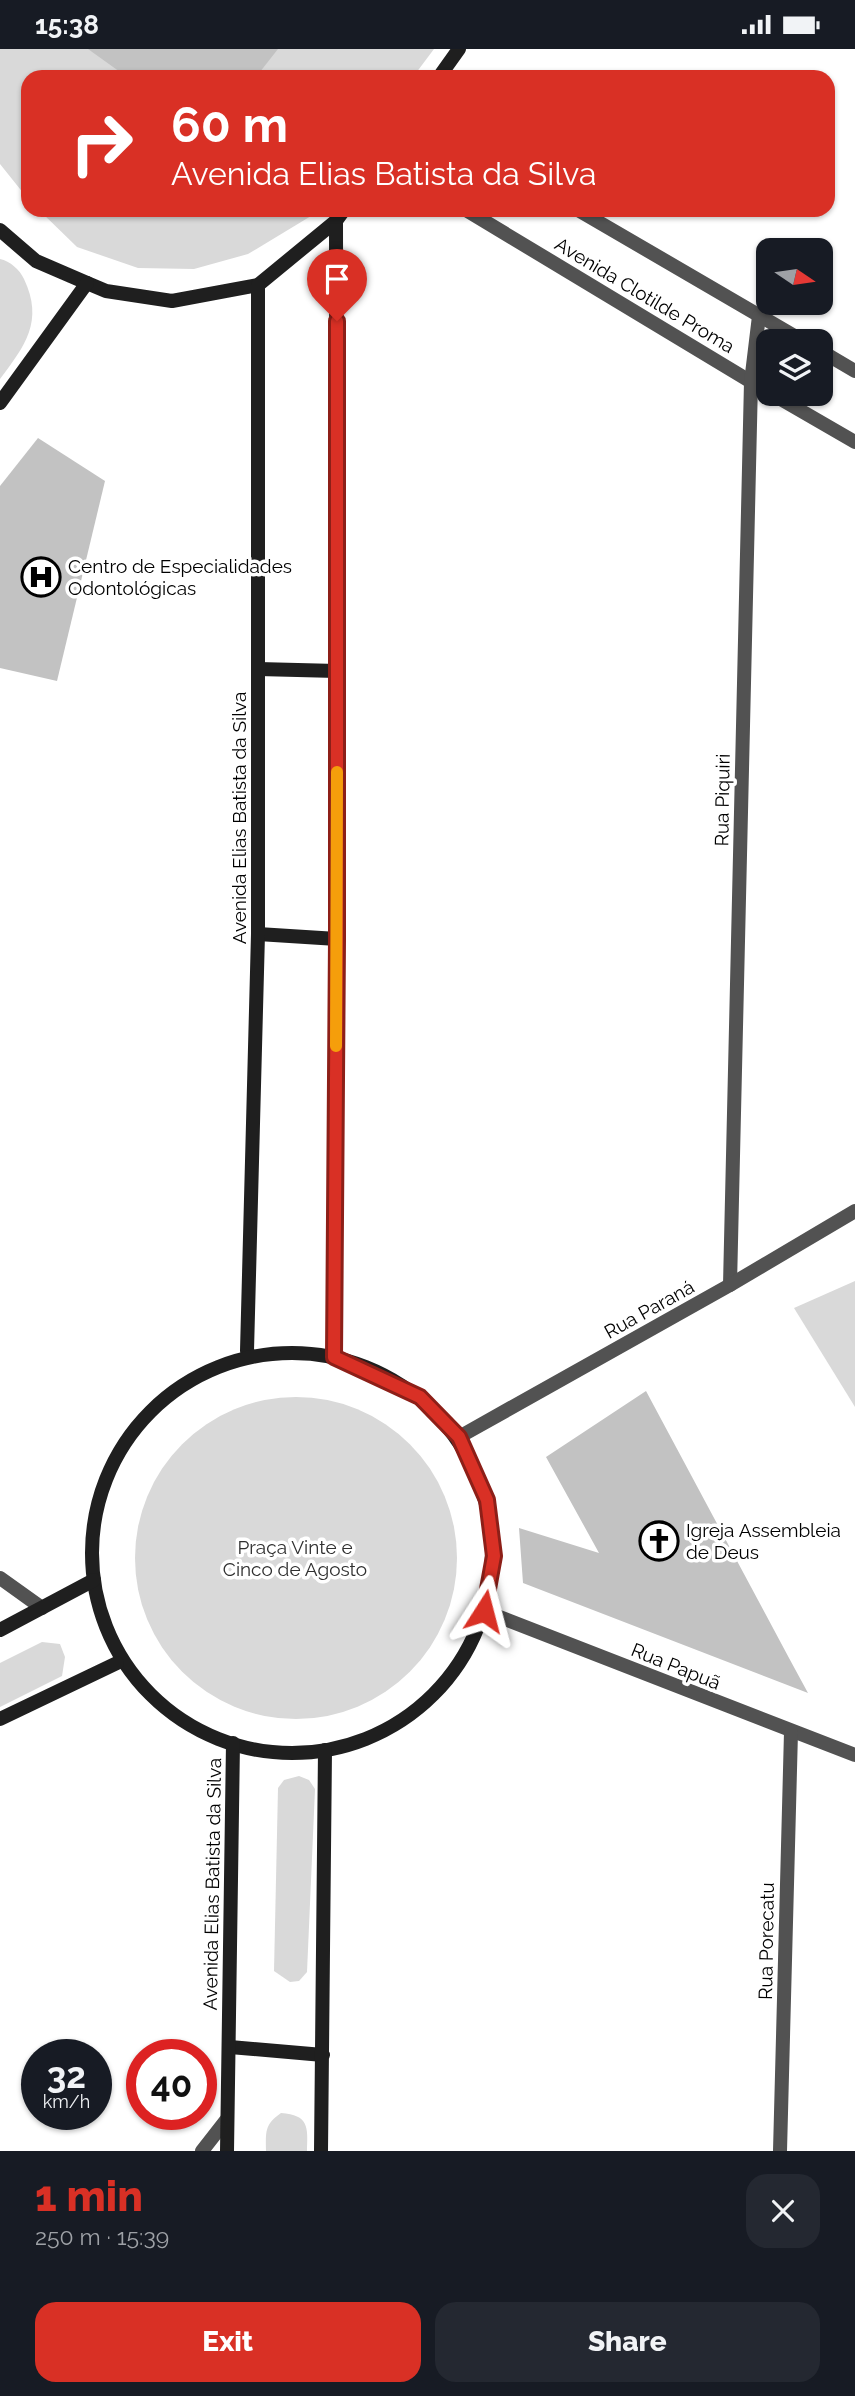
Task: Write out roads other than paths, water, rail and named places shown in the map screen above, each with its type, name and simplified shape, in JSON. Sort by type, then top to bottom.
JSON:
[{"type":"street","points":[[444,70],[459,49]]},
{"type":"street","points":[[0,230],[36,261],[106,291],[172,301],[258,285],[338,217]]},
{"type":"street","points":[[334,1357],[340,217]]},
{"type":"street","name":"Avenida Clotilde Proma","points":[[478,217],[756,385]]},
{"type":"street","name":"Avenida Clotilde Proma","points":[[590,217],[782,329]]},
{"type":"street","points":[[0,403],[87,283]]},
{"type":"street","name":"Avenida Elias Batista da Silva","points":[[247,1350],[258,934],[258,285]]},
{"type":"street","name":"Rua Piquiri","points":[[730,1285],[751,382],[759,316]]},
{"type":"street","points":[[833,358],[855,371]]},
{"type":"street","name":"Avenida Clotilde Proma","points":[[793,406],[855,442]]},
{"type":"street","points":[[258,669],[337,671]]},
{"type":"street","points":[[258,934],[337,939]]},
{"type":"street","name":"Rua Paraná","points":[[459,1437],[730,1285],[855,1211]]},
{"type":"street","points":[[247,1350],[316,1353],[334,1357],[420,1397],[459,1437],[487,1500],[494,1556],[484,1611],[462,1659],[428,1700],[385,1731],[325,1750],[295,1753],[233,1743],[184,1721],[117,1663],[103,1632],[94,1580],[94,1538],[106,1484],[131,1435],[170,1395],[247,1350]]},
{"type":"street","points":[[0,1578],[42,1608]]},
{"type":"street","points":[[0,1630],[94,1580]]},
{"type":"street","name":"Rua Papuã","points":[[484,1611],[855,1755]]},
{"type":"street","points":[[0,1719],[117,1663]]},
{"type":"street","name":"Rua Porecatu","points":[[780,2151],[791,1732]]},
{"type":"street","name":"Avenida Elias Batista da Silva","points":[[227,2151],[233,1743]]},
{"type":"street","points":[[321,2151],[325,1750]]},
{"type":"street","points":[[230,2047],[323,2055]]},
{"type":"street","points":[[202,2151],[227,2119]]},
{"type":"place","name":"Centro de Especialidades Odontológicas","points":[[41,577]]},
{"type":"place","name":"Igreja Assembleia de Deus","points":[[659,1541]]},
{"type":"park label","name":"Praça Vinte e Cinco de Agosto","points":[[295,1558]]}]
